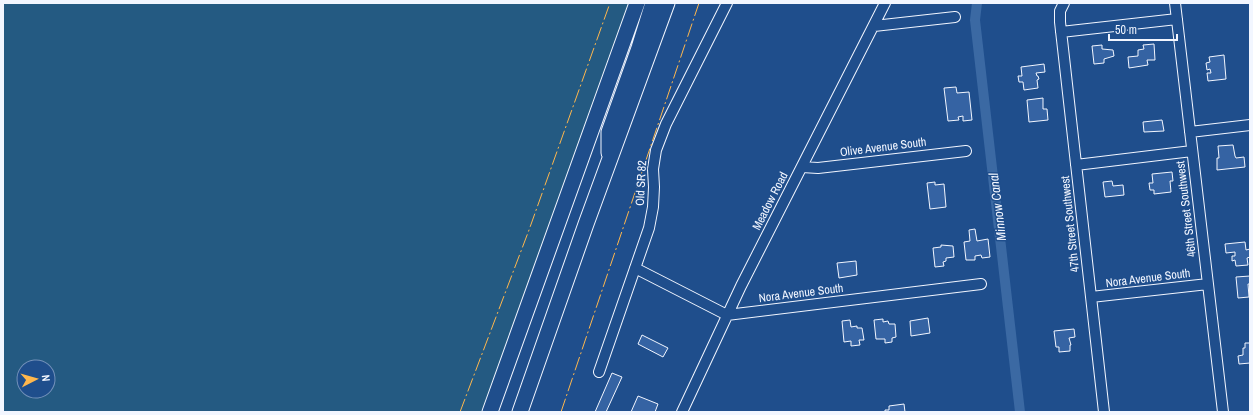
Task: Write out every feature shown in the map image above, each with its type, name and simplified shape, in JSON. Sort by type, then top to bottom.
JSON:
[{"type":"highway","points":[[490,412],[637,3]]},
{"type":"highway","points":[[609,162],[609,132],[639,48],[653,3]]},
{"type":"highway","points":[[520,412],[667,3]]},
{"type":"street","name":"Old SR 82","points":[[599,372],[649,228],[653,207],[653,169],[656,150],[666,124],[727,3]]},
{"type":"street","name":"Meadow Road","points":[[682,412],[727,315],[885,3]]},
{"type":"street","name":"47th Street Southwest","points":[[1064,3],[1060,10],[1060,22],[1104,412]]},
{"type":"street","name":"46th Street Southwest","points":[[1175,3],[1222,412]]},
{"type":"street","points":[[874,26],[955,17]]},
{"type":"street","points":[[1061,32],[1177,19]]},
{"type":"street","points":[[1190,132],[1250,125]]},
{"type":"street","name":"Olive Avenue South","points":[[802,167],[818,168],[966,151]]},
{"type":"street","points":[[1076,165],[1192,151]]},
{"type":"street","points":[[635,268],[727,315]]},
{"type":"street","name":"Nora Avenue South","points":[[727,315],[981,284]]},
{"type":"street","name":"Nora Avenue South","points":[[1091,297],[1208,284]]},
{"type":"shaded area","points":[[3,3],[631,3],[485,412],[3,412]]},
{"type":"building","points":[[1154,44],[1155,60],[1147,60],[1148,65],[1129,68],[1128,57],[1138,56],[1138,50],[1144,49],[1143,45]]},
{"type":"building","points":[[1102,45],[1102,49],[1113,50],[1114,56],[1104,59],[1104,63],[1094,64],[1092,46]]},
{"type":"building","points":[[1224,55],[1226,79],[1208,81],[1207,73],[1211,73],[1210,69],[1207,70],[1206,63],[1210,62],[1209,57]]},
{"type":"building","points":[[1044,64],[1045,72],[1036,73],[1039,79],[1037,80],[1038,88],[1024,90],[1023,82],[1019,82],[1018,76],[1022,76],[1021,67]]},
{"type":"building","points":[[956,87],[957,93],[969,92],[972,120],[963,121],[963,116],[958,117],[959,120],[948,121],[944,88]]},
{"type":"building","points":[[1043,98],[1043,109],[1047,109],[1048,120],[1029,122],[1027,100]]},
{"type":"building","points":[[1162,120],[1164,131],[1144,132],[1143,122]]},
{"type":"building","points":[[1233,145],[1236,158],[1244,157],[1245,167],[1217,170],[1217,158],[1219,158],[1218,146]]},
{"type":"building","points":[[1172,172],[1173,181],[1170,181],[1171,192],[1154,194],[1154,190],[1150,190],[1149,183],[1153,183],[1152,174]]},
{"type":"building","points":[[1112,181],[1113,186],[1123,185],[1124,195],[1105,197],[1103,182]]},
{"type":"building","points":[[935,182],[935,185],[944,184],[946,207],[930,209],[927,183]]},
{"type":"building","points":[[975,229],[977,241],[988,239],[990,257],[982,258],[981,255],[975,256],[975,260],[966,260],[964,242],[970,241],[969,230]]},
{"type":"building","points":[[1245,242],[1246,250],[1250,249],[1250,257],[1247,258],[1248,265],[1236,266],[1235,260],[1232,261],[1232,256],[1235,256],[1235,252],[1226,253],[1225,244]]},
{"type":"building","points":[[941,245],[953,246],[954,257],[946,258],[946,261],[943,262],[944,266],[935,267],[933,248],[941,247]]},
{"type":"building","points":[[856,261],[857,275],[839,278],[837,263]]},
{"type":"building","points":[[1250,276],[1250,284],[1248,284],[1249,297],[1238,298],[1236,277]]},
{"type":"building","points":[[928,318],[930,333],[911,336],[910,321]]},
{"type":"building","points":[[883,319],[883,322],[888,321],[889,324],[895,324],[896,337],[892,338],[892,342],[885,343],[885,339],[876,339],[874,320]]},
{"type":"building","points":[[850,320],[851,327],[857,326],[857,328],[862,328],[864,340],[859,340],[860,345],[851,346],[851,341],[844,342],[842,321]]},
{"type":"building","points":[[1074,329],[1075,337],[1069,338],[1071,345],[1070,351],[1059,352],[1059,347],[1056,347],[1054,331]]},
{"type":"building","points":[[642,335],[668,348],[663,357],[638,344]]},
{"type":"building","points":[[1245,343],[1250,343],[1250,363],[1239,364],[1238,356],[1243,355]]},
{"type":"building","points":[[612,373],[622,377],[606,412],[595,412]]},
{"type":"building","points":[[638,396],[658,404],[655,412],[631,412]]},
{"type":"building","points":[[904,404],[905,412],[885,412],[885,410],[889,410],[889,406]]},
{"type":"waterway","name":"Minnow Canal","points":[[977,3],[975,20],[1020,412]]},
{"type":"power","points":[[460,412],[529,230],[610,3]]},
{"type":"power","points":[[561,412],[699,3]]}]
